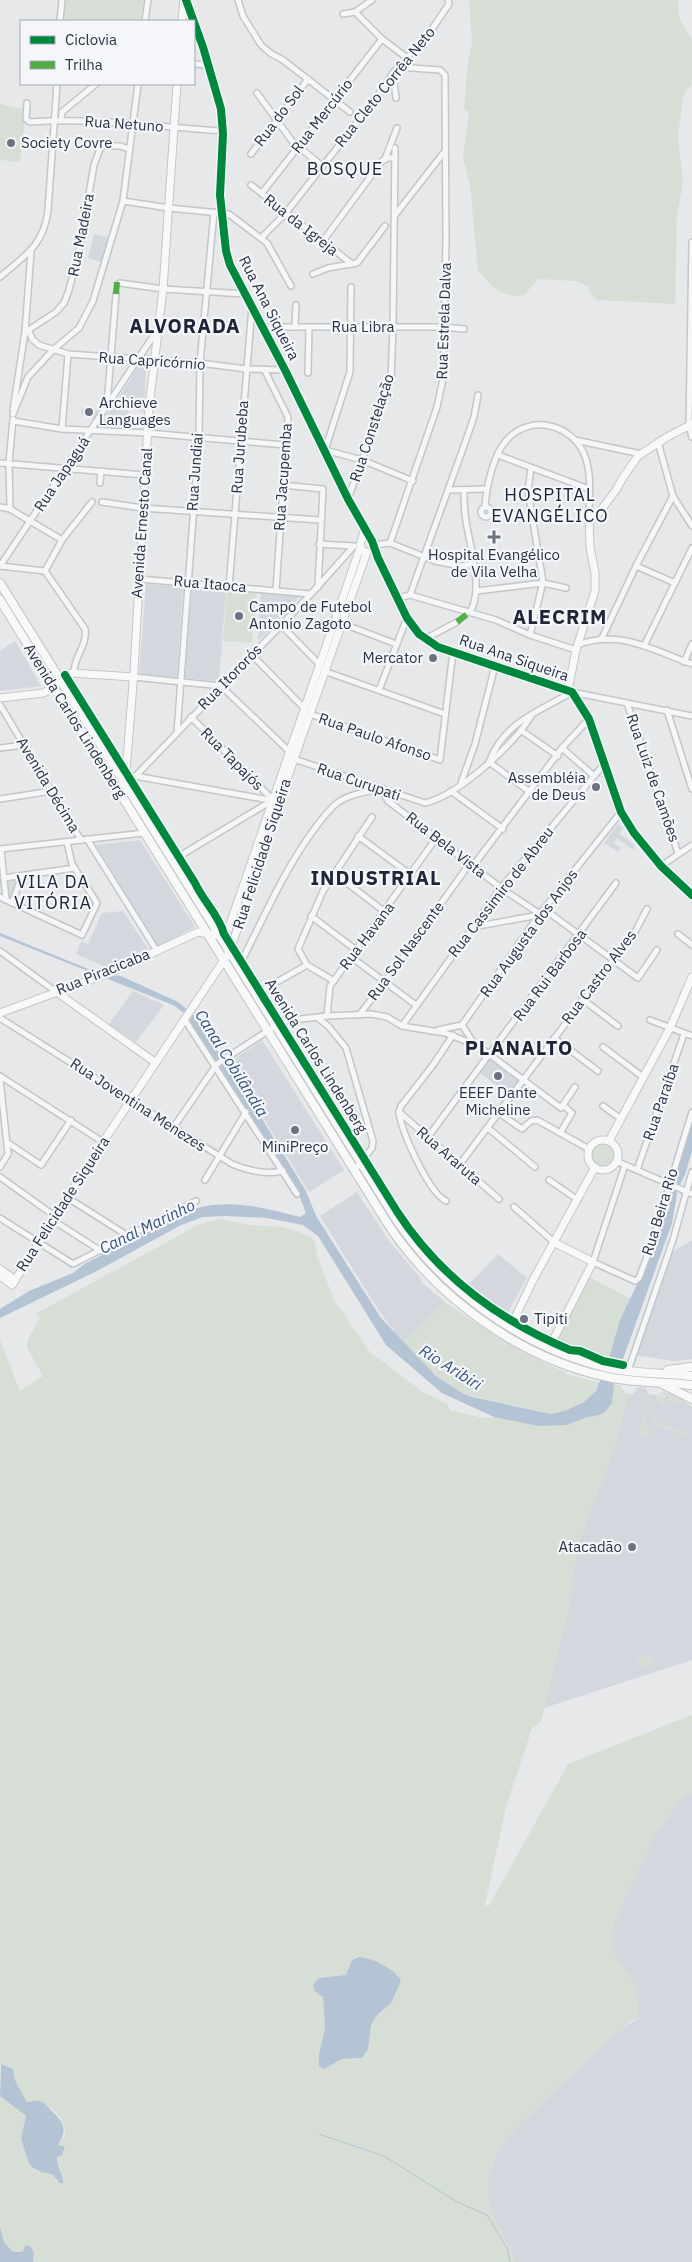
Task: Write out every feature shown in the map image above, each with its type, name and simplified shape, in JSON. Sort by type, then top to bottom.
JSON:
[{"type":"main road","name":"Avenida Carlos Lindenberg","points":[[0,583],[361,1164],[398,1221],[428,1260],[463,1294],[511,1326],[550,1346],[603,1366],[625,1370],[692,1376]]},
{"type":"main road","name":"Avenida Carlos Lindenberg","points":[[0,600],[354,1171],[398,1239],[425,1272],[462,1306],[506,1335],[551,1357],[601,1376],[692,1385]]},
{"type":"main road","points":[[212,942],[220,936]]},
{"type":"main road","points":[[506,1335],[511,1326]]},
{"type":"main road","points":[[646,1372],[692,1367]]},
{"type":"main road","points":[[649,1382],[670,1388],[692,1399]]},
{"type":"street","points":[[60,20],[62,0]]},
{"type":"street","points":[[146,20],[148,0]]},
{"type":"street","points":[[185,0],[188,20]]},
{"type":"street","points":[[238,0],[243,16],[261,45],[350,112]]},
{"type":"street","points":[[343,14],[355,12],[372,0]]},
{"type":"street","name":"Rua Cleto Corrêa Neto","points":[[262,238],[286,212],[374,101],[393,72],[428,35],[449,2]]},
{"type":"street","points":[[355,12],[382,39],[406,57]]},
{"type":"street","name":"Rua Ana Siqueira","points":[[195,36],[209,66],[220,102],[223,131],[220,186],[224,212],[226,251],[230,265],[285,370],[348,499],[365,528],[365,546],[378,558],[407,618],[414,629],[425,639],[453,652],[570,691],[589,719],[621,812],[634,833],[662,866],[692,895]]},
{"type":"street","name":"Rua Mercúrio","points":[[262,193],[382,39]]},
{"type":"street","points":[[195,64],[209,66]]},
{"type":"street","name":"Rua Estrela Dalva","points":[[390,543],[413,481],[441,392],[446,241],[445,75],[440,70],[398,66]]},
{"type":"street","points":[[393,72],[396,98]]},
{"type":"street","name":"Rua do Sol","points":[[251,154],[308,79]]},
{"type":"street","points":[[0,277],[31,252],[41,235],[47,219],[58,120],[57,85]]},
{"type":"street","points":[[58,120],[62,112],[95,85]]},
{"type":"street","points":[[13,414],[28,377],[54,349],[69,338],[87,316],[101,280],[123,201],[138,85]]},
{"type":"street","name":"Avenida Ernesto Canal","points":[[126,785],[134,677],[144,475],[169,208],[177,85]]},
{"type":"street","points":[[256,93],[298,147],[322,166]]},
{"type":"street","name":"Rua Netuno","points":[[27,103],[26,119],[30,122],[58,120],[132,123],[223,131]]},
{"type":"street","points":[[323,241],[385,159],[396,128]]},
{"type":"street","name":"Rua Madeira","points":[[27,331],[56,312],[64,303],[70,290],[80,247],[94,165],[101,146],[120,146],[129,149]]},
{"type":"street","name":"Rua Constelação","points":[[348,499],[391,379],[395,148]]},
{"type":"street","points":[[395,215],[446,151]]},
{"type":"street","points":[[385,159],[395,158]]},
{"type":"street","name":"Rua da Igreja","points":[[251,185],[352,264]]},
{"type":"street","points":[[123,201],[169,208],[224,212],[231,215],[262,238],[272,250],[291,286]]},
{"type":"street","name":"Rua Jundiai","points":[[177,732],[192,510],[199,438],[200,363],[214,212]]},
{"type":"street","points":[[313,274],[328,268],[352,264],[358,261],[385,226]]},
{"type":"street","points":[[692,242],[690,425],[692,437]]},
{"type":"street","points":[[10,509],[9,463],[13,402],[27,331],[31,252]]},
{"type":"street","points":[[120,283],[162,289],[245,294]]},
{"type":"street","points":[[351,287],[349,377],[325,450],[362,460],[413,481]]},
{"type":"street","points":[[107,406],[116,294]]},
{"type":"street","points":[[295,327],[296,305]]},
{"type":"street","name":"Rua Jurubeba","points":[[229,587],[252,307]]},
{"type":"street","name":"Rua Libra","points":[[263,327],[443,327],[464,329]]},
{"type":"street","points":[[308,373],[309,327]]},
{"type":"street","name":"Rua Capricórnio","points":[[27,331],[39,345],[68,354],[200,363],[246,369],[285,370]]},
{"type":"street","name":"Rua Japaguá","points":[[0,566],[156,332]]},
{"type":"street","points":[[62,429],[68,354]]},
{"type":"street","name":"Rua Jacupemba","points":[[264,369],[288,417],[276,590]]},
{"type":"street","points":[[410,595],[474,417],[478,395]]},
{"type":"street","points":[[13,421],[62,429],[148,433],[285,445]]},
{"type":"street","points":[[485,507],[487,489],[502,445],[509,437],[522,428],[532,425],[552,426],[566,432],[586,458],[589,489],[590,547],[595,591],[577,647],[570,691]]},
{"type":"street","points":[[589,526],[641,454],[658,442],[690,425]]},
{"type":"street","points":[[574,440],[641,454]]},
{"type":"street","points":[[658,442],[673,496],[692,526]]},
{"type":"street","points":[[498,455],[589,489]]},
{"type":"street","points":[[0,462],[144,475]]},
{"type":"street","points":[[530,635],[543,583],[528,491],[531,468]]},
{"type":"street","points":[[100,483],[101,471]]},
{"type":"street","points":[[282,485],[323,489],[318,587]]},
{"type":"street","points":[[449,490],[487,489]]},
{"type":"street","points":[[464,490],[476,591],[470,612]]},
{"type":"street","points":[[602,638],[636,566],[673,496]]},
{"type":"street","points":[[45,570],[62,540],[92,502]]},
{"type":"street","points":[[102,502],[142,508],[320,520]]},
{"type":"street","points":[[0,507],[10,509],[62,540]]},
{"type":"street","points":[[589,517],[597,514]]},
{"type":"street","points":[[319,544],[365,546],[390,543],[425,557],[453,565],[473,564]]},
{"type":"street","name":"Rua Itororós","points":[[126,785],[318,587],[365,546]]},
{"type":"street","name":"Rua Felicidade Siqueira","points":[[323,668],[341,623],[365,546]]},
{"type":"street","name":"Rua Felicidade Siqueira","points":[[206,932],[220,936],[230,927],[308,712],[365,546]]},
{"type":"street","points":[[644,646],[692,548]]},
{"type":"street","points":[[0,566],[45,570]]},
{"type":"street","points":[[636,566],[675,583]]},
{"type":"street","points":[[45,570],[85,629],[86,636],[74,667],[74,673]]},
{"type":"street","name":"Rua Itaoca","points":[[138,579],[311,594]]},
{"type":"street","points":[[476,591],[543,583],[566,588]]},
{"type":"street","points":[[398,598],[410,595],[496,620],[530,635],[577,647],[602,638],[622,639],[692,664]]},
{"type":"street","points":[[379,690],[407,618]]},
{"type":"street","points":[[425,639],[457,622]]},
{"type":"street","points":[[341,623],[396,644]]},
{"type":"street","points":[[281,625],[323,668],[445,714],[453,652]]},
{"type":"street","points":[[684,662],[692,644]]},
{"type":"street","points":[[252,655],[308,712]]},
{"type":"street","points":[[460,784],[475,744],[495,666]]},
{"type":"street","points":[[0,698],[43,693],[54,686],[60,679],[74,673],[221,686],[292,756]]},
{"type":"street","points":[[489,762],[494,748],[512,726],[570,691],[692,716]]},
{"type":"street","name":"Rua Luiz de Camões","points":[[627,703],[678,853]]},
{"type":"street","name":"Avenida Décima","points":[[0,705],[81,840]]},
{"type":"street","points":[[667,710],[692,789]]},
{"type":"street","name":"Rua Paulo Afonso","points":[[308,712],[440,760],[445,714]]},
{"type":"street","points":[[503,829],[451,791],[489,762],[522,731],[532,715]]},
{"type":"street","name":"Rua Tapajós","points":[[191,717],[276,801]]},
{"type":"street","name":"Rua Sol Nascente","points":[[358,1015],[385,982],[472,864],[503,829],[562,748],[589,719]]},
{"type":"street","points":[[522,731],[558,756]]},
{"type":"street","points":[[0,748],[24,745]]},
{"type":"street","points":[[562,748],[594,776]]},
{"type":"street","name":"Rua Curupati","points":[[292,756],[425,804],[451,791]]},
{"type":"street","points":[[489,762],[530,792]]},
{"type":"street","name":"Rua Cassimiro de Abreu","points":[[402,1026],[502,888],[605,763]]},
{"type":"street","points":[[135,776],[276,801]]},
{"type":"street","points":[[239,966],[279,884],[318,824],[337,803],[347,798],[380,789]]},
{"type":"street","name":"Rua Bela Vista","points":[[380,789],[388,801],[540,915]]},
{"type":"street","points":[[0,799],[52,791]]},
{"type":"street","points":[[173,860],[276,801]]},
{"type":"street","name":"Rua Felicidade Siqueira","points":[[13,1282],[103,1142],[230,952],[276,801]]},
{"type":"street","name":"Rua Augusta dos Anjos","points":[[462,1025],[544,909],[621,812]]},
{"type":"street","points":[[334,981],[307,965],[298,949],[311,916],[334,873],[372,817]]},
{"type":"street","points":[[68,842],[71,859],[75,868],[98,903],[82,935],[3,899],[4,878],[1,849],[144,833]]},
{"type":"street","points":[[358,836],[411,875]]},
{"type":"street","name":"Rua Havana","points":[[327,1016],[329,993],[334,981],[386,912],[437,837]]},
{"type":"street","name":"Avenida Décima","points":[[87,839],[157,950]]},
{"type":"street","points":[[662,866],[692,845]]},
{"type":"street","points":[[4,878],[75,868]]},
{"type":"street","points":[[334,873],[386,912]]},
{"type":"street","points":[[12,903],[22,876]]},
{"type":"street","name":"Rua Rui Barbosa","points":[[428,1137],[580,935],[616,883]]},
{"type":"street","points":[[544,909],[638,978],[657,950]]},
{"type":"street","name":"Rua Castro Alves","points":[[460,1164],[612,959],[636,930],[647,909]]},
{"type":"street","points":[[473,927],[540,915]]},
{"type":"street","points":[[311,916],[356,950]]},
{"type":"street","name":"Rua Piracicaba","points":[[0,1013],[55,991],[108,974],[198,932],[206,932]]},
{"type":"street","points":[[678,934],[692,945]]},
{"type":"street","points":[[0,951],[156,1063]]},
{"type":"street","points":[[351,957],[416,1005]]},
{"type":"street","points":[[266,988],[307,965]]},
{"type":"street","points":[[609,1142],[670,1028],[692,977]]},
{"type":"street","points":[[582,999],[618,1026]]},
{"type":"street","points":[[174,1128],[216,1065],[224,1059],[283,1021],[327,1016],[358,1015],[386,1017],[402,1026],[450,1032],[466,1038],[561,1108],[575,1087]]},
{"type":"street","name":"Rua Joventina Menezes","points":[[0,1018],[232,1164],[255,1171],[273,1173],[283,1171]]},
{"type":"street","points":[[318,1018],[329,1027],[346,1048],[373,1141],[372,1148],[354,1171]]},
{"type":"street","points":[[186,1019],[297,1194]]},
{"type":"street","points":[[650,1020],[692,1036]]},
{"type":"street","points":[[446,1201],[437,1195],[423,1172],[399,1112],[401,1106],[433,1065],[450,1032],[462,1025],[466,1038]]},
{"type":"street","name":"Rua Paraíba","points":[[637,1170],[684,1034]]},
{"type":"street","points":[[554,1038],[598,1070]]},
{"type":"street","points":[[603,1047],[644,1077]]},
{"type":"street","points":[[0,1077],[2,1110],[8,1143],[8,1154],[0,1167]]},
{"type":"street","points":[[0,1077],[71,1120],[103,1142]]},
{"type":"street","points":[[560,1133],[572,1113],[563,1105]]},
{"type":"street","points":[[603,1106],[621,1119]]},
{"type":"street","points":[[205,1180],[220,1157],[221,1150],[246,1112]]},
{"type":"street","name":"Rua Araruta","points":[[399,1112],[499,1199]]},
{"type":"street","name":"Rua Beira Rio","points":[[593,1262],[634,1281],[639,1278],[651,1246],[692,1112]]},
{"type":"street","points":[[499,1113],[522,1129],[534,1120],[590,1148]]},
{"type":"street","points":[[8,1143],[41,1165],[71,1120]]},
{"type":"street","points":[[488,1128],[535,1167]]},
{"type":"street","points":[[598,1141],[609,1142],[616,1150],[616,1161],[608,1168],[595,1167],[589,1159],[590,1148],[598,1141]]},
{"type":"street","points":[[0,1157],[8,1154]]},
{"type":"street","points":[[616,1161],[689,1193]]},
{"type":"street","points":[[550,1346],[593,1262],[625,1165]]},
{"type":"street","points":[[511,1326],[595,1167]]},
{"type":"street","points":[[625,1370],[689,1193],[692,1172]]},
{"type":"street","points":[[0,1178],[101,1251]]},
{"type":"street","points":[[550,1180],[578,1200]]},
{"type":"street","points":[[68,1198],[128,1236]]},
{"type":"street","points":[[0,1218],[73,1264],[196,1201]]},
{"type":"street","points":[[514,1208],[555,1243],[593,1262]]},
{"type":"street","points":[[0,1269],[13,1282]]},
{"type":"street","points":[[0,1276],[13,1282]]},
{"type":"shaded area","points":[[65,0],[144,0],[140,20],[64,20]]},
{"type":"shaded area","points":[[469,0],[678,0],[679,17],[692,40],[692,85],[686,90],[683,98],[678,136],[683,182],[677,216],[675,304],[597,300],[591,294],[588,286],[576,281],[538,279],[524,295],[512,296],[501,292],[490,284],[478,270],[470,185],[463,157],[469,112],[464,108],[468,62],[472,42]]},
{"type":"shaded area","name":"Society Covre","points":[[0,104],[26,110],[20,162],[0,160]]},
{"type":"shaded area","points":[[94,234],[111,238],[102,262],[88,258]]},
{"type":"shaded area","points":[[141,363],[146,363],[144,411],[129,410],[124,427],[100,426]]},
{"type":"shaded area","name":"Archieve Languages","points":[[82,408],[98,410],[95,419],[81,414]]},
{"type":"shaded area","points":[[146,584],[183,587],[177,677],[139,675]]},
{"type":"shaded area","points":[[192,588],[226,590],[219,681],[185,678]]},
{"type":"shaded area","name":"Campo de Futebol Antonio Zagoto","points":[[227,589],[256,591],[252,643],[223,641]]},
{"type":"shaded area","points":[[261,591],[302,594],[258,641]]},
{"type":"shaded area","points":[[15,641],[41,686],[0,691],[0,651]]},
{"type":"shaded area","points":[[63,692],[211,930],[208,929],[62,694]]},
{"type":"shaded area","points":[[618,824],[623,828],[619,833],[635,846],[633,850],[617,838],[614,843],[621,848],[618,852],[604,843]]},
{"type":"shaded area","points":[[140,840],[195,927],[158,946],[96,845]]},
{"type":"shaded area","points":[[6,878],[18,879],[10,895],[7,894]]},
{"type":"shaded area","points":[[123,911],[148,949],[108,968],[76,954],[81,941],[88,944],[102,913]]},
{"type":"shaded area","points":[[133,991],[164,1005],[136,1042],[109,1024]]},
{"type":"shaded area","name":"MiniPreço","points":[[262,1040],[344,1170],[309,1192],[229,1063]]},
{"type":"shaded area","name":"EEEF Dante Micheline","points":[[490,1059],[518,1080],[508,1094],[480,1073]]},
{"type":"shaded area","points":[[603,1143],[608,1144],[614,1150],[614,1160],[608,1166],[603,1167],[598,1166],[592,1160],[591,1155],[592,1150],[598,1144]]},
{"type":"shaded area","points":[[364,1174],[394,1221],[425,1260],[460,1295],[506,1328],[506,1330],[460,1298],[441,1281],[408,1243],[362,1175]]},
{"type":"shaded area","points":[[357,1192],[389,1241],[422,1280],[421,1282],[445,1302],[403,1343],[379,1311],[320,1216]]},
{"type":"shaded area","points":[[219,1219],[249,1225],[284,1227],[310,1236],[315,1242],[318,1258],[334,1300],[369,1351],[423,1392],[447,1404],[450,1411],[484,1418],[496,1417],[538,1424],[558,1425],[582,1419],[604,1410],[612,1403],[614,1384],[620,1385],[625,1393],[629,1394],[609,1463],[582,1533],[574,1566],[569,1608],[541,1722],[532,1728],[506,1806],[485,1905],[489,1906],[568,1764],[692,1715],[692,1794],[685,1795],[656,1832],[616,1918],[612,1931],[612,1952],[636,1985],[639,2020],[633,2020],[617,2032],[525,2119],[505,2140],[494,2160],[487,2185],[488,2195],[492,2212],[515,2262],[33,2262],[34,2253],[31,2247],[25,2246],[22,2252],[13,2252],[4,2242],[0,2227],[0,2096],[26,2116],[21,2139],[32,2167],[45,2173],[52,2173],[57,2180],[63,2177],[57,2165],[57,2157],[62,2155],[65,2148],[58,2146],[64,2137],[65,2131],[60,2117],[48,2105],[38,2101],[27,2102],[15,2080],[13,2069],[0,2065],[0,1340],[20,1391],[43,1376],[27,1348],[28,1339],[40,1318],[37,1313],[200,1224]],"holes":[[[359,1957],[369,1959],[399,1976],[384,2010],[377,2014],[371,2025],[368,2049],[359,2059],[342,2059],[324,2069],[319,2066],[319,2054],[325,2028],[323,1997],[319,1993],[338,1977],[346,1975],[352,1960]]]},
{"type":"shaded area","points":[[692,1240],[692,1359],[675,1361],[634,1355],[671,1253]]},
{"type":"shaded area","points":[[498,1254],[527,1278],[507,1314],[467,1286]]},
{"type":"shaded area","points":[[589,1277],[631,1299],[620,1320],[609,1358],[555,1342]]},
{"type":"shaded area","points":[[445,1302],[533,1358],[565,1372],[565,1374],[600,1383],[592,1395],[580,1404],[566,1411],[551,1414],[464,1394],[436,1376],[403,1343]]},
{"type":"shaded area","points":[[618,1373],[692,1379],[692,1381],[618,1375],[620,1374]]},
{"type":"shaded area","points":[[637,1387],[646,1388],[648,1394],[678,1399],[692,1407],[692,1660],[544,1708],[569,1608],[574,1566],[582,1533],[609,1463],[629,1394],[633,1395]]},
{"type":"shaded area","points":[[662,1391],[679,1397],[692,1407],[681,1401],[670,1402],[665,1395],[661,1396],[665,1405],[659,1405],[657,1399]]},
{"type":"shaded area","points":[[648,1394],[650,1394],[650,1399],[645,1423],[651,1431],[649,1437],[638,1434],[649,1397]]},
{"type":"shaded area","points":[[654,1410],[654,1421],[684,1431],[687,1436],[653,1424]]},
{"type":"shaded area","points":[[640,1655],[656,1659],[647,1668],[637,1665]]},
{"type":"shaded area","points":[[692,1794],[692,2262],[515,2262],[492,2212],[488,2195],[487,2185],[494,2160],[505,2140],[525,2119],[617,2032],[636,2020],[636,1985],[612,1952],[612,1931],[616,1918],[656,1832],[685,1795]]},
{"type":"water","points":[[0,933],[98,973],[121,976],[178,1002],[195,1016],[256,1109],[306,1191],[316,1216],[381,1318],[436,1376],[464,1394],[473,1397],[551,1414],[565,1411],[584,1402],[596,1391],[609,1358],[620,1320],[642,1274],[692,1122],[692,1151],[685,1175],[678,1188],[672,1223],[614,1384],[612,1403],[605,1412],[566,1425],[538,1426],[494,1417],[442,1393],[386,1345],[318,1236],[303,1225],[267,1218],[203,1217],[181,1225],[97,1271],[0,1318],[0,1309],[29,1291],[73,1273],[86,1263],[194,1209],[221,1204],[234,1204],[274,1210],[300,1217],[306,1213],[299,1195],[184,1013],[173,1005],[0,936]]},
{"type":"water","points":[[359,1957],[370,1959],[383,1965],[394,1972],[401,1981],[391,2003],[377,2015],[371,2025],[368,2049],[362,2058],[342,2059],[324,2069],[319,2066],[319,2054],[325,2028],[323,1997],[315,1991],[313,1985],[320,1978],[346,1975],[352,1960]]},
{"type":"water","points":[[1,2064],[13,2069],[15,2080],[27,2102],[43,2102],[62,2123],[64,2131],[58,2145],[65,2147],[62,2155],[57,2157],[57,2161],[63,2183],[60,2183],[52,2174],[41,2172],[29,2163],[21,2139],[26,2116],[0,2096]]},
{"type":"water","points":[[0,2227],[4,2242],[13,2252],[22,2252],[26,2245],[31,2247],[34,2253],[33,2262],[0,2262]]},
{"type":"waterway","points":[[319,2134],[384,2156],[457,2202],[487,2215],[507,2248],[510,2262]]},
{"type":"marked path","points":[[116,294],[117,282]]},
{"type":"marked path","points":[[457,622],[470,612]]},
{"type":"cycle path","points":[[186,0],[193,20]]},
{"type":"cycle path","points":[[195,25],[221,109],[223,134],[220,195],[226,251],[230,265],[285,370],[348,499],[372,541],[378,558],[407,618],[419,634],[438,647],[572,692],[589,719],[621,812],[634,833],[661,866],[692,895]]},
{"type":"cycle path","points":[[65,675],[215,914],[224,934],[398,1213],[415,1236],[452,1277],[496,1311],[544,1338],[570,1350],[580,1351],[603,1361],[623,1365]]},
{"type":"place","name":"Society Covre","points":[[11,143]]},
{"type":"place","name":"Archieve Languages","points":[[89,412]]},
{"type":"place","name":"Hospital Evangélico de Vila Velha","points":[[494,537]]},
{"type":"place","name":"Campo de Futebol Antonio Zagoto","points":[[239,616]]},
{"type":"place","name":"Mercator","points":[[433,658]]},
{"type":"place","name":"Assembléia de Deus","points":[[596,787]]},
{"type":"place","name":"EEEF Dante Micheline","points":[[498,1076]]},
{"type":"place","name":"MiniPreço","points":[[295,1130]]},
{"type":"place","name":"Tipiti","points":[[524,1319]]},
{"type":"place","name":"Atacadão","points":[[632,1547]]},
{"type":"district","name":"BOSQUE","points":[[345,169]]},
{"type":"district","name":"ALVORADA","points":[[185,326]]},
{"type":"district","name":"HOSPITAL EVANGÉLICO","points":[[550,505]]},
{"type":"district","name":"ALECRIM","points":[[560,617]]},
{"type":"district","name":"INDUSTRIAL","points":[[376,878]]},
{"type":"district","name":"VILA DA VITÓRIA","points":[[53,892]]},
{"type":"district","name":"PLANALTO","points":[[519,1048]]},
{"type":"water label","name":"Canal Cobilândia","points":[[232,1063]]},
{"type":"water label","name":"Canal Marinho","points":[[147,1226]]},
{"type":"water label","name":"Rio Aribiri","points":[[451,1367]]}]
